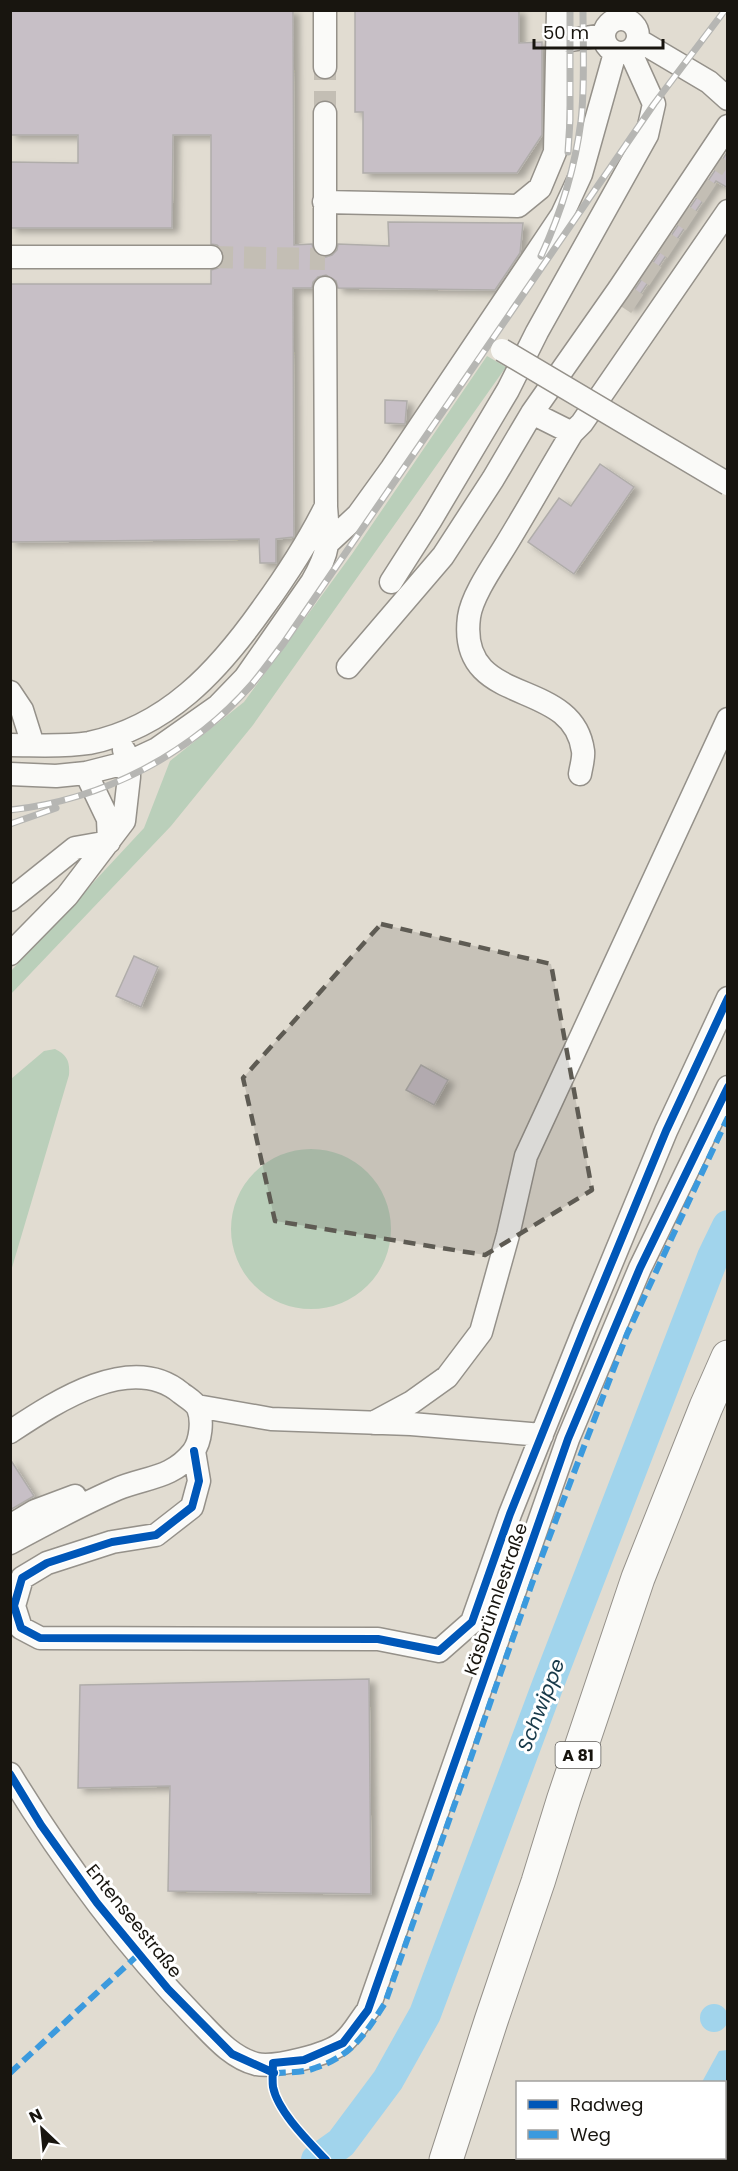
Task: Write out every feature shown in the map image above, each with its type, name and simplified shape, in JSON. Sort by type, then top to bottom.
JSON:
[{"type":"highway","name":"A 81","points":[[446,2160],[490,2020],[638,1578],[705,1407],[728,1357]]},
{"type":"highway","name":"A 81","points":[[464,2160],[644,1624],[728,1410]]},
{"type":"street","points":[[325,67],[326,10]]},
{"type":"street","points":[[324,202],[518,206],[540,188],[555,152],[558,10]]},
{"type":"street","points":[[329,542],[358,515],[481,338],[562,215],[581,174],[622,45],[637,30],[625,15]]},
{"type":"street","points":[[558,42],[622,45],[709,82],[728,99]]},
{"type":"street","points":[[391,582],[508,390],[537,332],[647,135],[654,104],[622,45]]},
{"type":"street","points":[[325,113],[325,244]]},
{"type":"street","points":[[348,667],[443,556],[532,414],[728,126]]},
{"type":"street","points":[[580,774],[584,752],[578,733],[568,716],[551,705],[498,682],[484,672],[470,648],[469,615],[481,587],[572,433],[582,423],[728,211]]},
{"type":"street","points":[[10,257],[212,257]]},
{"type":"street","points":[[10,774],[56,776],[86,773],[129,762],[157,749],[218,706],[245,678],[312,582],[321,566],[329,542],[326,507],[325,288]]},
{"type":"street","points":[[569,361],[588,348],[622,307]]},
{"type":"street","points":[[481,338],[728,484]]},
{"type":"street","points":[[532,414],[572,433]]},
{"type":"street","points":[[16,701],[22,745],[88,743],[134,728],[178,703],[211,674],[242,637],[306,546],[326,507]]},
{"type":"street","points":[[373,1423],[412,1402],[447,1377],[481,1332],[508,1235],[526,1156],[728,719]]},
{"type":"street","points":[[10,954],[68,896],[124,820],[129,762],[118,734]]},
{"type":"street","points":[[86,773],[108,819],[109,842]]},
{"type":"street","points":[[10,900],[75,848],[109,842]]},
{"type":"street","points":[[197,1406],[201,1425],[194,1450],[198,1481],[192,1507],[156,1535],[112,1542],[68,1556],[47,1563],[22,1578],[15,1606],[21,1628],[40,1638],[378,1639],[439,1651],[472,1622],[510,1514],[666,1131],[728,998]]},
{"type":"street","name":"Käsbrünnlestraße","points":[[257,2064],[304,2060],[342,2043],[368,2010],[568,1439],[640,1268],[728,1088]]},
{"type":"street","points":[[10,1432],[79,1391],[114,1379],[149,1378],[172,1385],[197,1406],[271,1419],[373,1423],[542,1436]]},
{"type":"street","points":[[10,1543],[118,1489],[173,1471],[194,1450]]},
{"type":"street","points":[[10,1526],[35,1511],[85,1492],[118,1489]]},
{"type":"street","name":"Entenseestraße","points":[[10,1774],[41,1825],[97,1903],[168,1989],[232,2054],[257,2064]]},
{"type":"highlighted area","points":[[381,924],[551,964],[592,1190],[485,1255],[275,1221],[243,1078]]},
{"type":"green space","points":[[487,356],[506,367],[253,725],[171,826],[11,994],[11,971],[144,828],[170,761],[244,702],[352,554]]},
{"type":"green space","points":[[55,1049],[67,1059],[69,1075],[11,1271],[11,1079],[44,1051]]},
{"type":"green space","points":[[311,1149],[327,1150],[342,1155],[356,1162],[368,1172],[378,1184],[385,1198],[390,1213],[390,1245],[385,1260],[378,1274],[368,1286],[356,1296],[342,1303],[327,1308],[311,1309],[295,1308],[280,1303],[266,1296],[254,1286],[244,1274],[237,1260],[232,1245],[231,1229],[232,1213],[237,1198],[244,1184],[254,1172],[266,1162],[280,1155],[295,1150]]},
{"type":"water","points":[[714,2004],[724,2008],[728,2018],[724,2028],[714,2032],[704,2028],[700,2018],[704,2008]]},
{"type":"water","points":[[727,2050],[727,2160],[633,2160],[726,2159],[726,2081],[703,2081],[719,2051]]},
{"type":"building","points":[[10,10],[293,10],[294,245],[312,244],[319,256],[332,255],[337,250],[338,244],[389,246],[388,222],[523,223],[520,253],[495,290],[338,288],[336,281],[326,275],[318,277],[313,282],[312,288],[293,288],[294,537],[276,539],[276,563],[260,563],[259,539],[10,542],[10,284],[211,284],[211,270],[218,268],[224,258],[222,250],[217,245],[211,244],[211,135],[173,135],[172,228],[10,228],[10,162],[78,163],[78,135],[10,135]]},
{"type":"building","points":[[355,10],[519,10],[519,43],[542,42],[542,135],[517,173],[363,173],[363,112],[355,112]]},
{"type":"building","points":[[726,154],[728,155],[728,188],[716,181],[631,308],[625,304]]},
{"type":"building","points":[[385,400],[407,401],[405,424],[385,423]]},
{"type":"building","points":[[600,464],[634,487],[574,574],[528,542],[559,498],[571,506]]},
{"type":"building","points":[[134,956],[158,967],[141,1007],[116,996]]},
{"type":"building","points":[[421,1065],[448,1080],[434,1105],[406,1090]]},
{"type":"building","points":[[10,1459],[34,1496],[10,1510]]},
{"type":"building","points":[[369,1679],[371,1894],[168,1891],[170,1786],[78,1788],[80,1685]]},
{"type":"waterway","name":"Schwippe","points":[[317,2160],[341,2143],[388,2080],[425,2014],[547,1687],[713,1257],[728,1226]]},
{"type":"tunnel","points":[[325,67],[325,113]]},
{"type":"tunnel","points":[[622,307],[721,157]]},
{"type":"tunnel","points":[[211,257],[325,259]]},
{"type":"railway","points":[[568,152],[570,10]]},
{"type":"railway","points":[[541,256],[566,190],[578,139],[583,94],[583,10]]},
{"type":"railway","points":[[10,810],[45,805],[78,796],[143,770],[202,732],[252,684],[283,644],[654,104],[725,10]]},
{"type":"railway","points":[[10,824],[56,808]]},
{"type":"marked path","points":[[274,2073],[310,2070],[339,2057],[364,2034],[385,2003],[536,1572],[627,1334],[728,1117]]},
{"type":"marked path","points":[[10,2073],[139,1954]]},
{"type":"cycle path","points":[[194,1451],[199,1481],[192,1507],[156,1535],[112,1542],[47,1563],[22,1578],[14,1606],[21,1628],[40,1638],[378,1639],[439,1651],[472,1622],[510,1514],[585,1327],[666,1131],[728,998]]},
{"type":"cycle path","points":[[326,2160],[287,2116],[276,2097],[273,2087],[273,2063],[304,2060],[343,2043],[368,2010],[568,1439],[640,1268],[728,1087]]},
{"type":"cycle path","points":[[10,1774],[41,1825],[97,1903],[168,1989],[232,2054],[274,2073]]}]
